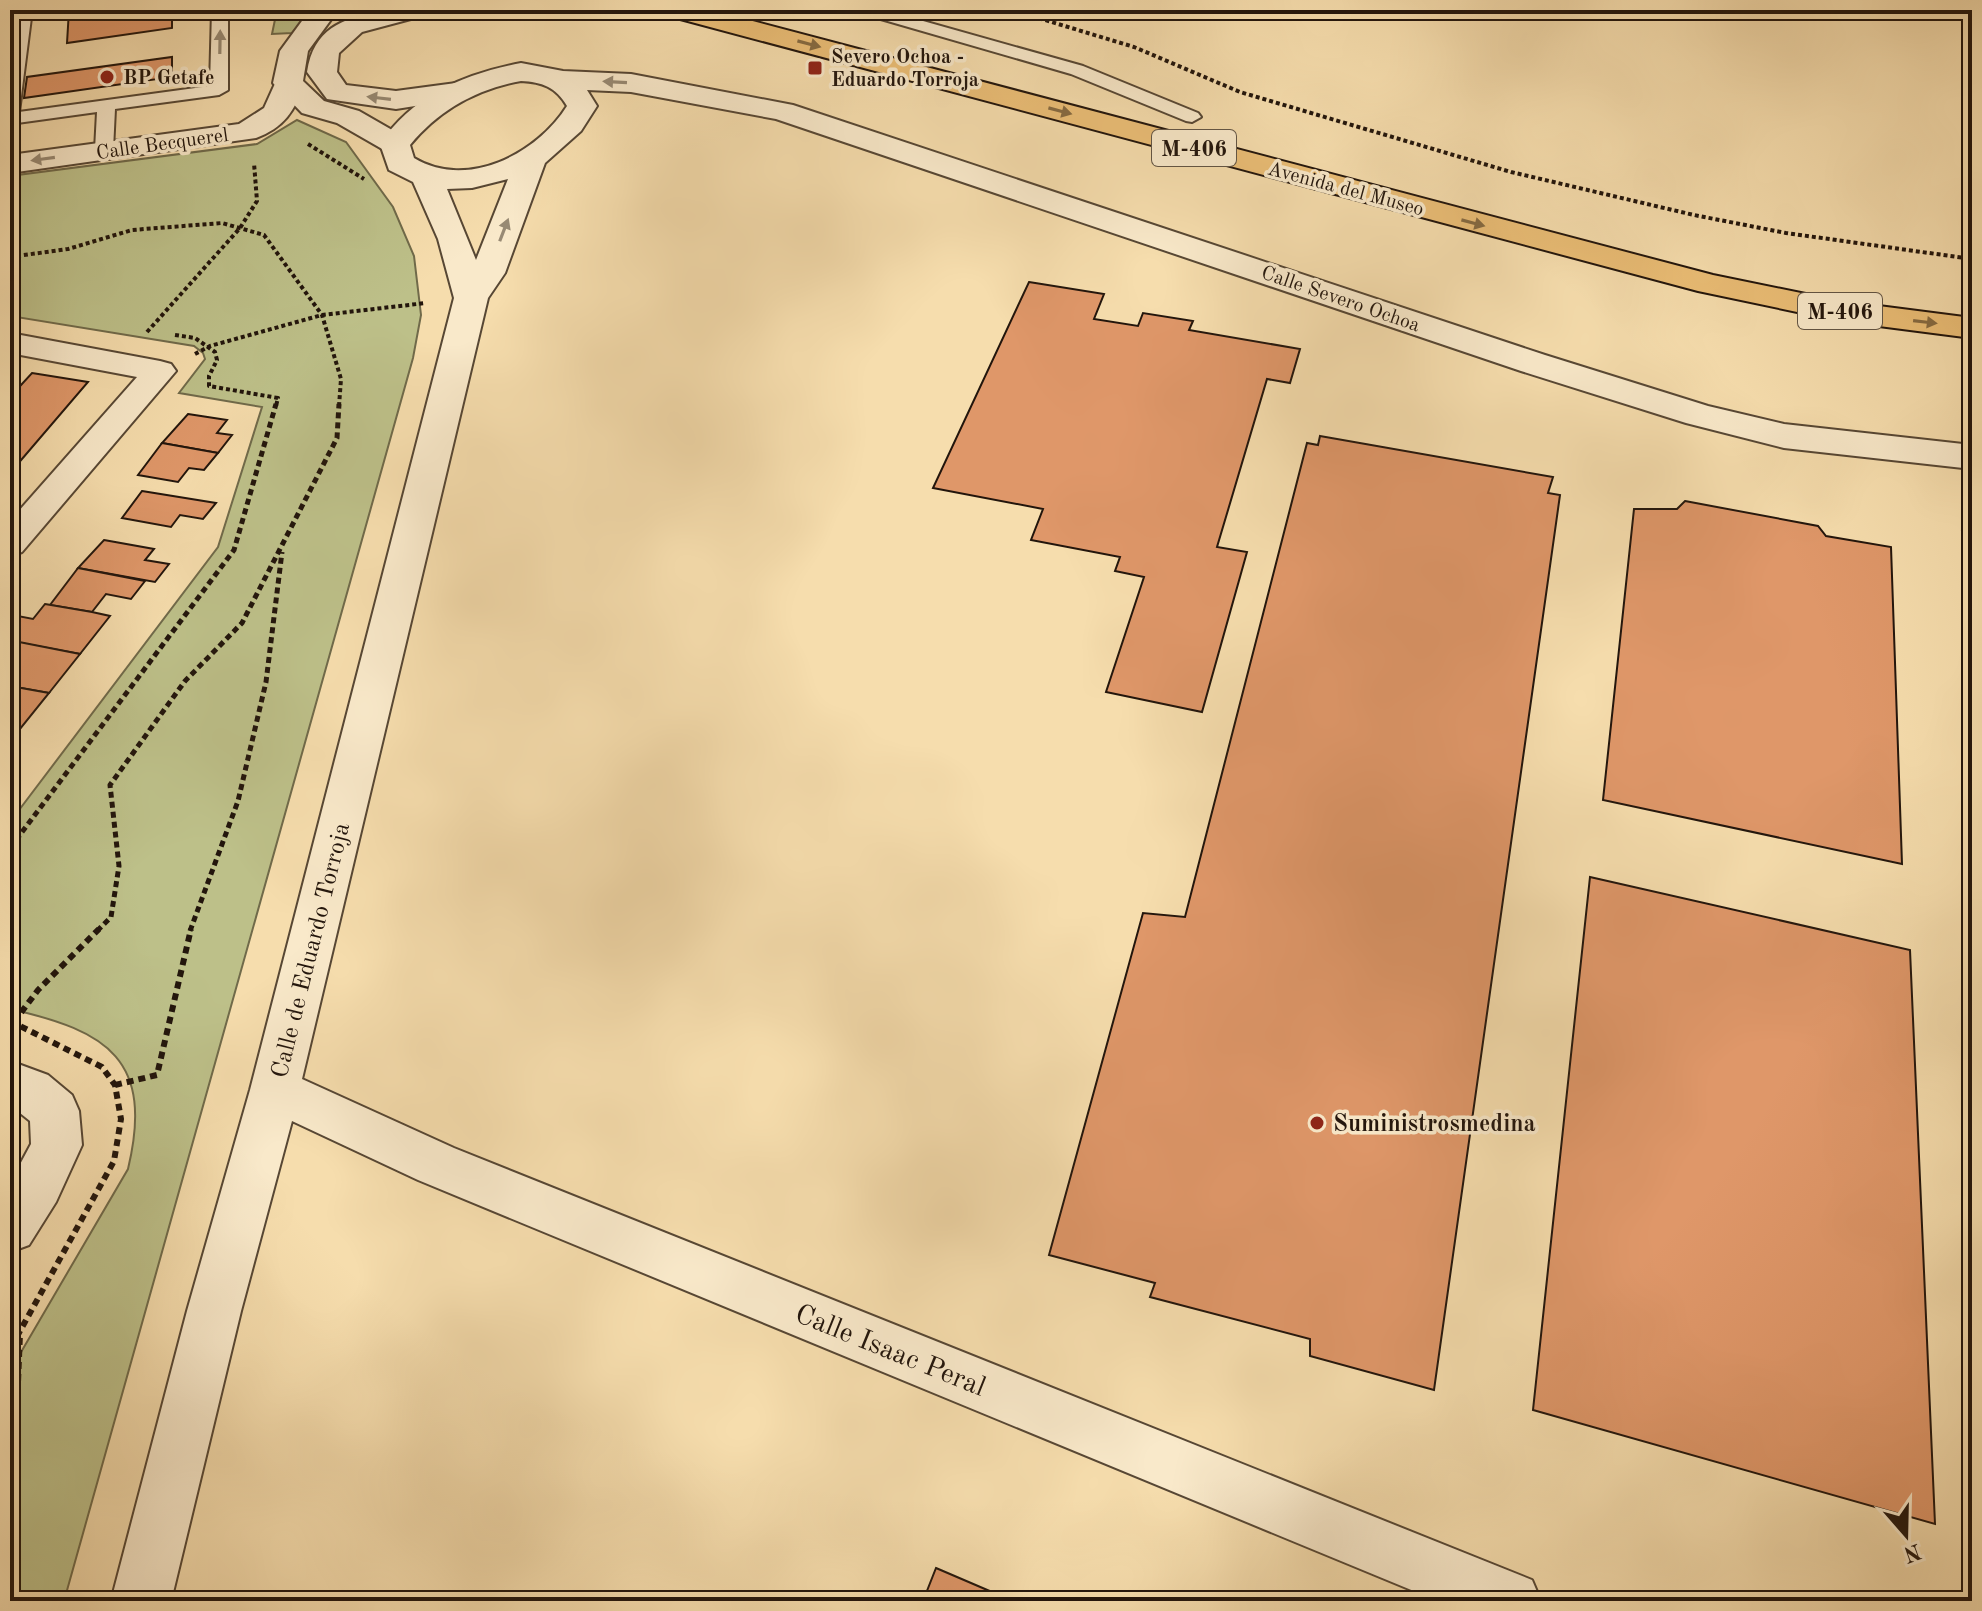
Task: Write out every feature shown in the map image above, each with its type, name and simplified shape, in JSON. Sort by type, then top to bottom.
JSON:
[{"type":"highway","name":"Avenida del Museo","points":[[679,10],[1710,284],[1840,311],[1972,328]]},
{"type":"highway","name":"Avenida del Museo","points":[[852,16],[1192,117],[1733,263],[1838,283],[1972,301]]},
{"type":"street","name":"Calle Becquerel","points":[[10,164],[250,130],[282,109],[288,83],[288,65],[295,45],[324,10]]},
{"type":"street","points":[[412,10],[352,26],[325,50],[322,72],[337,93],[396,100],[456,92]]},
{"type":"street","name":"Calle Severo Ochoa","points":[[456,92],[478,81],[521,72],[546,73],[564,80],[631,83],[782,111],[1533,363],[1699,415],[1784,436],[1972,457]]},
{"type":"street","points":[[564,80],[582,106],[599,114]]},
{"type":"street","points":[[288,83],[313,107],[348,117],[395,144],[400,163],[426,177],[486,176],[531,159],[599,114]]},
{"type":"street","points":[[395,144],[410,124],[456,92]]},
{"type":"street","name":"Calle Severo Ochoa","points":[[599,114],[632,104],[719,101]]},
{"type":"street","name":"Calle de Eduardo Torroja","points":[[141,1601],[214,1311],[275,1090],[471,298],[488,273],[531,159]]},
{"type":"street","name":"Calle de Eduardo Torroja","points":[[426,177],[454,239],[471,298]]},
{"type":"street","points":[[10,343],[160,371],[10,544]]},
{"type":"street","points":[[10,1083],[30,1090],[54,1111],[57,1145],[38,1185],[10,1228]]},
{"type":"street","name":"Calle Isaac Peral","points":[[275,1090],[436,1164],[1511,1601]]},
{"type":"lane","points":[[24,10],[14,59],[10,117],[219,90],[220,10]]},
{"type":"lane","points":[[896,10],[913,23]]},
{"type":"lane","points":[[852,16],[913,23],[1077,70],[1192,117]]},
{"type":"lane","points":[[104,150],[106,105]]},
{"type":"path","points":[[1012,10],[1086,31],[1236,90],[1488,167],[1764,230],[1893,251],[1972,259]]},
{"type":"path","points":[[120,363],[240,228],[257,201],[250,130],[278,138],[300,138],[376,187]]},
{"type":"path","points":[[10,257],[68,249],[132,230],[222,223],[264,235],[322,315],[341,379],[337,438],[283,549],[242,623],[185,681],[110,785],[119,866],[111,917],[38,990],[14,1022]]},
{"type":"path","points":[[160,371],[210,346],[322,315],[429,303],[428,290]]},
{"type":"path","points":[[10,848],[234,550],[278,398],[209,386],[209,376],[217,360],[210,346],[195,338],[133,328]]},
{"type":"path","points":[[115,1085],[157,1075],[191,928],[238,801],[266,682],[283,549]]},
{"type":"path","points":[[10,1452],[16,1431],[20,1333]]},
{"type":"green space","points":[[277,10],[313,10],[292,33],[272,34]]},
{"type":"green space","points":[[297,120],[346,142],[393,207],[414,256],[421,315],[413,358],[64,1601],[10,1601],[10,1371],[128,1169],[134,1132],[134,1101],[128,1076],[116,1056],[97,1041],[73,1028],[10,1009],[10,822],[218,547],[262,407],[179,393],[205,359],[194,346],[10,316],[10,176],[257,144]]},
{"type":"building","points":[[69,10],[172,10],[172,28],[67,43]]},
{"type":"building","points":[[172,57],[172,77],[24,98],[27,77]]},
{"type":"building","points":[[1029,282],[1104,294],[1094,319],[1138,326],[1143,313],[1193,321],[1189,330],[1300,349],[1290,383],[1267,379],[1217,547],[1247,552],[1202,712],[1106,692],[1144,577],[1115,571],[1120,557],[1031,540],[1043,509],[933,488]]},
{"type":"building","points":[[32,373],[88,382],[10,473],[10,397]]},
{"type":"building","points":[[188,414],[227,420],[217,433],[232,435],[218,453],[162,443]]},
{"type":"building","points":[[1320,436],[1553,477],[1548,493],[1560,495],[1434,1390],[1310,1356],[1310,1339],[1150,1297],[1155,1283],[1049,1255],[1143,913],[1185,917],[1307,443],[1318,445]]},
{"type":"building","points":[[162,443],[218,453],[204,470],[189,468],[178,482],[138,475]]},
{"type":"building","points":[[142,491],[216,503],[203,519],[180,515],[171,527],[122,518]]},
{"type":"building","points":[[1685,501],[1818,526],[1826,536],[1891,547],[1902,864],[1603,800],[1634,509],[1677,509]]},
{"type":"building","points":[[1962,531],[1972,533],[1972,663]]},
{"type":"building","points":[[104,540],[154,549],[145,560],[169,564],[155,582],[78,568]]},
{"type":"building","points":[[78,568],[145,581],[131,599],[106,594],[92,612],[50,605]]},
{"type":"building","points":[[45,604],[110,616],[80,654],[10,641],[10,625],[18,616],[33,619]]},
{"type":"building","points":[[14,641],[80,654],[49,693],[10,686],[10,647]]},
{"type":"building","points":[[10,686],[49,693],[16,734],[10,733]]},
{"type":"building","points":[[1590,877],[1910,950],[1935,1524],[1533,1410]]},
{"type":"building","points":[[936,1568],[1013,1601],[923,1601]]},
{"type":"place","name":"Severo Ochoa - Eduardo Torroja","points":[[815,68]]},
{"type":"place","name":"BP Getafe","points":[[107,77]]},
{"type":"place","name":"Suministrosmedina","points":[[1317,1123]]}]
